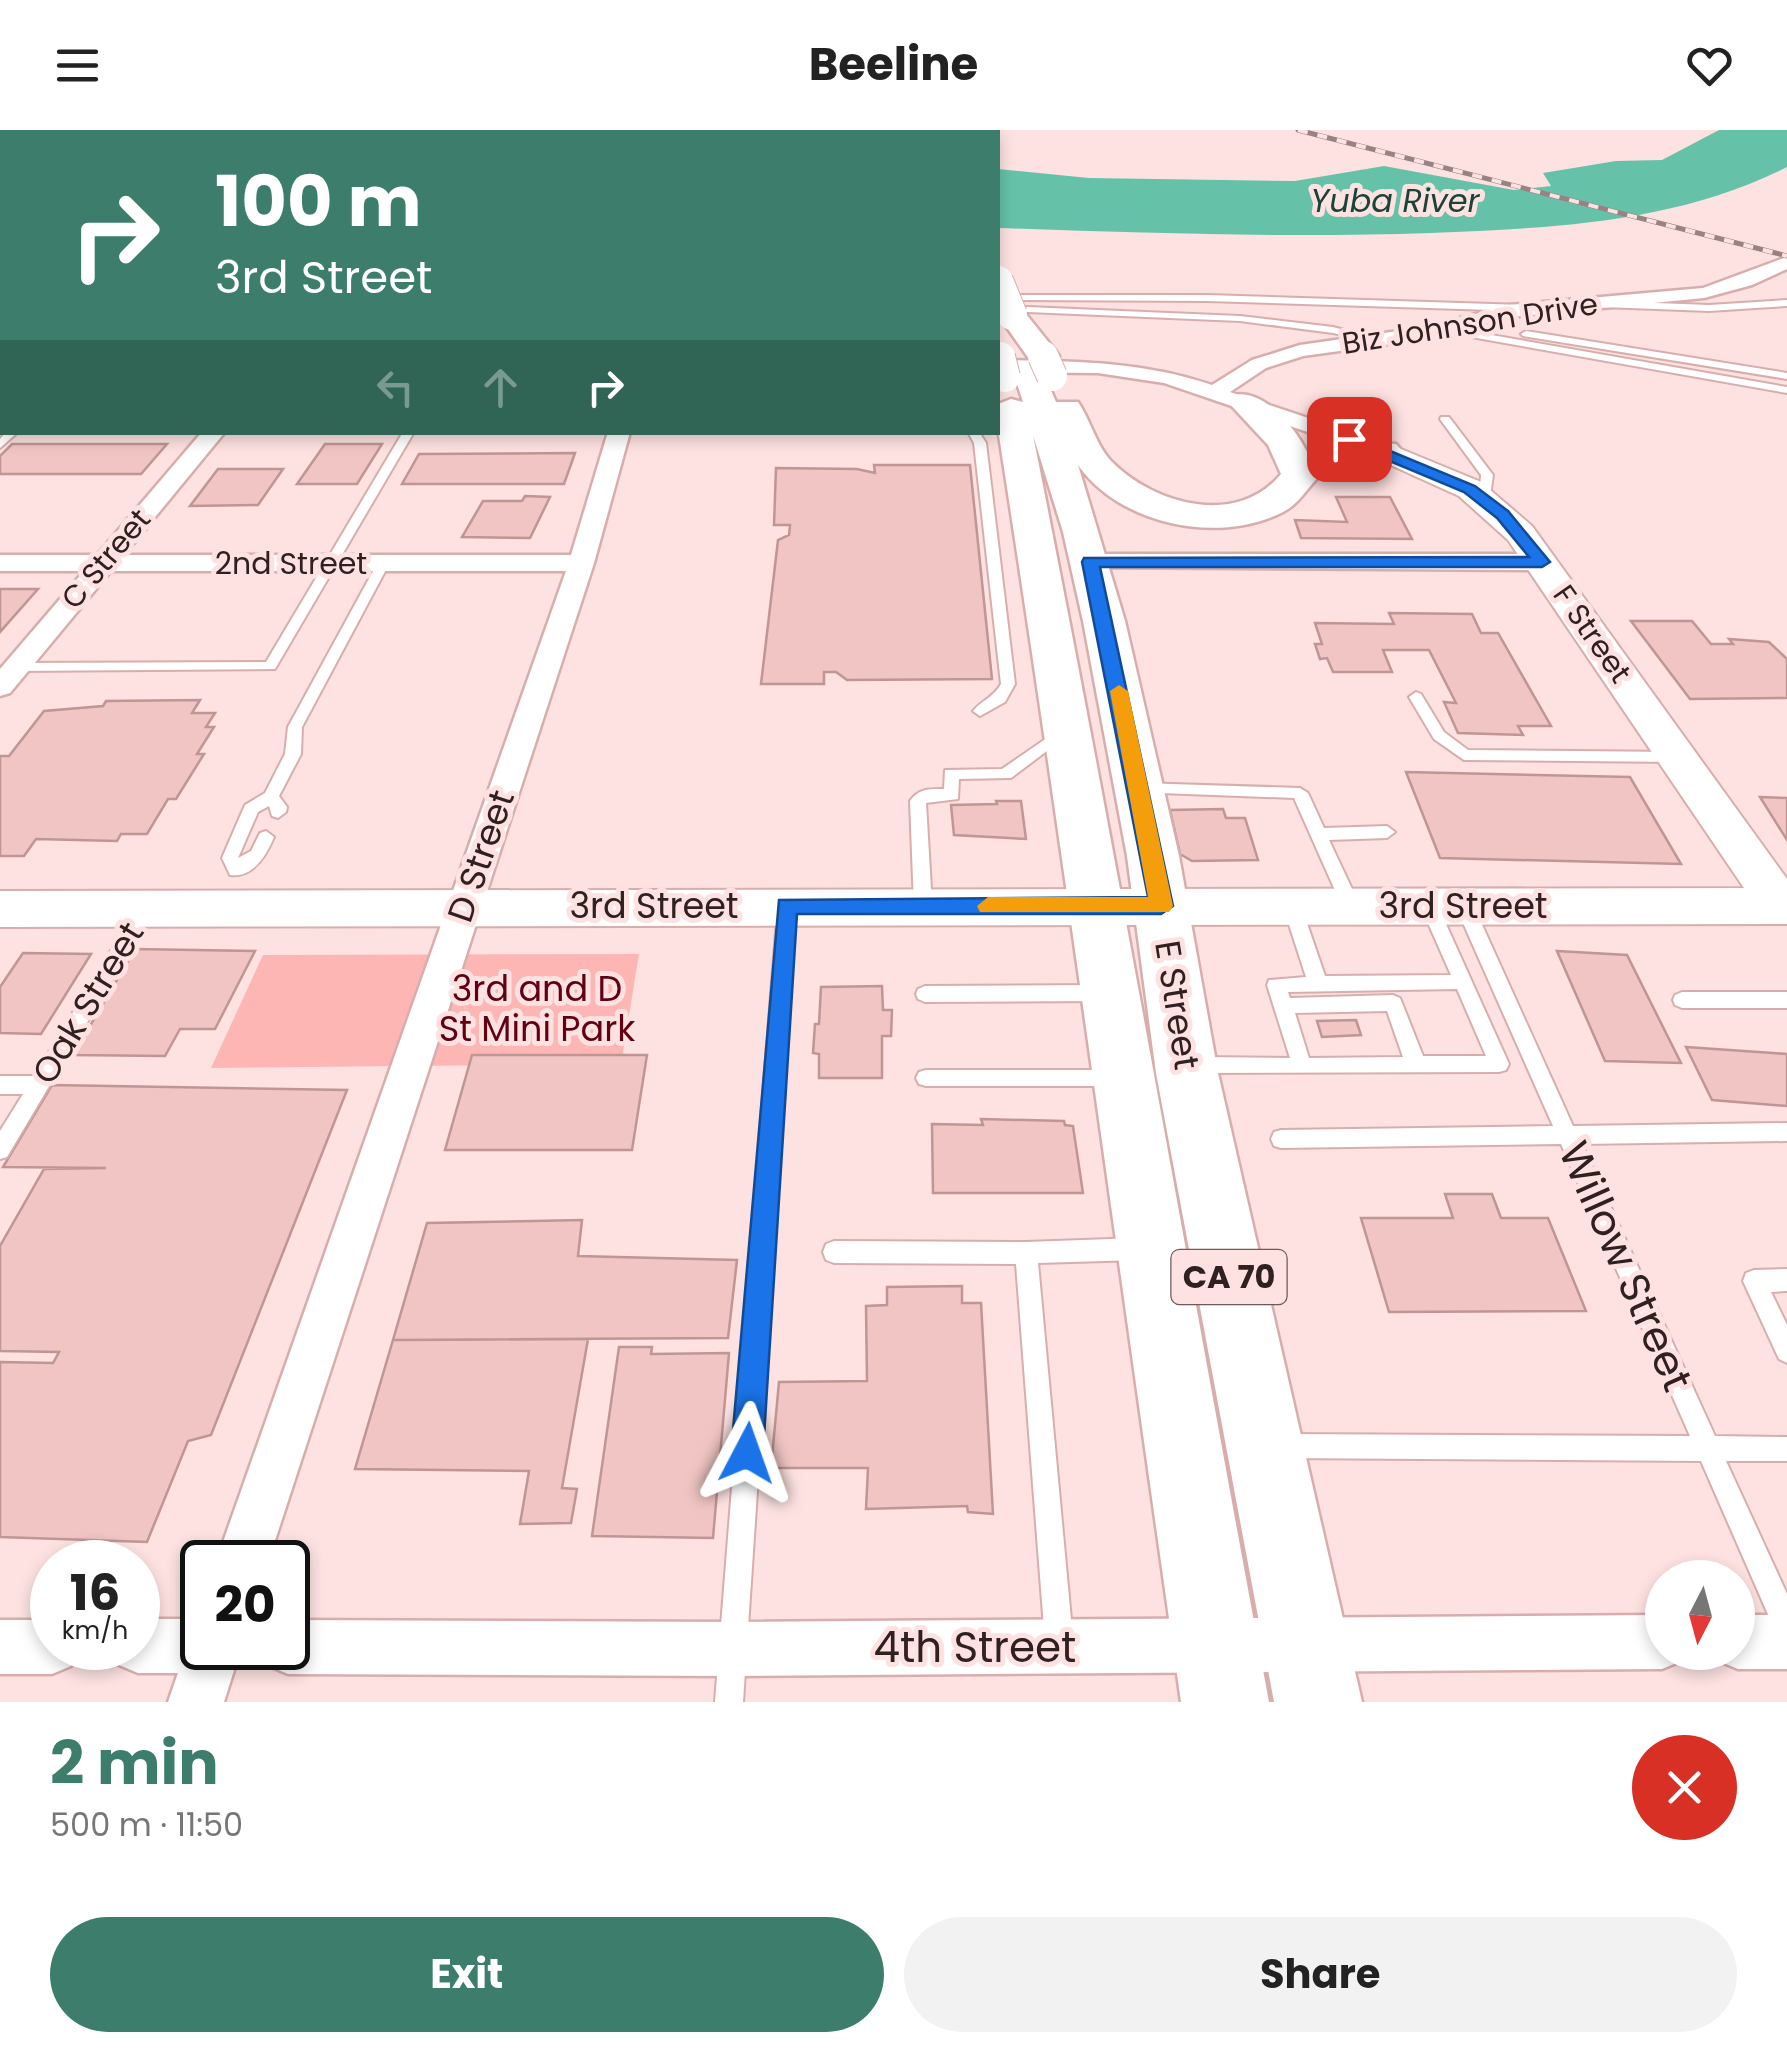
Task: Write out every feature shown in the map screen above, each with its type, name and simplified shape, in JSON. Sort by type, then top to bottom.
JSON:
[{"type":"highway","name":"E Street","points":[[1002,307],[1090,562],[1161,906],[1150,1248],[1221,1674]]},
{"type":"highway","name":"E Street","points":[[1019,364],[1108,993],[1154,1072],[1264,1446],[1313,1674]]},
{"type":"highway","points":[[1019,364],[1096,466],[1120,488],[1153,504],[1205,514],[1252,511],[1282,497],[1299,474],[1325,456],[1384,451]]},
{"type":"highway","points":[[1231,397],[1284,441],[1299,474]]},
{"type":"main road","name":"F Street","points":[[1384,451],[1450,478],[1485,500],[1520,532],[1785,909]]},
{"type":"main road","name":"3rd Street","points":[[0,908],[146,908],[228,889],[463,907],[1785,909]]},
{"type":"street","name":"Biz Johnson Drive","points":[[1231,397],[1250,369],[1279,356],[1440,329],[1530,308],[1719,290],[1787,262]]},
{"type":"street","name":"F Street","points":[[1019,364],[1118,368],[1231,397],[1384,451]]},
{"type":"street","name":"C Street","points":[[8,677],[211,435]]},
{"type":"street","name":"D Street","points":[[249,1540],[581,563],[618,435]]},
{"type":"street","points":[[1090,562],[1542,562]]},
{"type":"street","name":"2nd Street","points":[[0,564],[581,563]]},
{"type":"street","points":[[1755,1642],[1787,1642]]},
{"type":"street","name":"4th Street","points":[[310,1647],[1059,1647],[1221,1674],[1313,1674],[1645,1644]]},
{"type":"street","points":[[0,1646],[30,1646]]},
{"type":"street","points":[[196,1702],[207,1670]]},
{"type":"lane","points":[[1002,307],[1234,298],[1530,308]]},
{"type":"lane","points":[[1593,303],[1693,308],[1787,304]]},
{"type":"lane","points":[[1002,307],[1268,322],[1324,328],[1378,340]]},
{"type":"lane","points":[[1466,322],[1482,329],[1553,336],[1787,376]]},
{"type":"lane","points":[[1440,329],[1787,390]]},
{"type":"lane","points":[[1446,419],[1487,476],[1485,500]]},
{"type":"lane","points":[[8,677],[270,666],[407,435]]},
{"type":"lane","points":[[975,435],[980,443],[1008,684],[1000,699],[980,711]]},
{"type":"lane","points":[[228,889],[230,858],[251,808],[275,804],[294,754],[295,728],[383,564]]},
{"type":"lane","points":[[1416,697],[1439,735],[1464,756],[1676,757]]},
{"type":"lane","points":[[922,906],[918,801],[925,795],[952,795],[951,774],[1005,774],[1068,729]]},
{"type":"lane","points":[[1139,788],[1300,793],[1351,906]]},
{"type":"lane","points":[[1319,834],[1388,832]]},
{"type":"lane","points":[[228,889],[258,856],[266,837]]},
{"type":"lane","points":[[729,1702],[787,906]]},
{"type":"lane","points":[[1292,906],[1318,984]]},
{"type":"lane","points":[[926,1078],[1499,1064],[1462,982],[1448,907]]},
{"type":"lane","name":"Willow Street","points":[[1448,907],[1567,1134],[1787,1625]]},
{"type":"lane","name":"Oak Street","points":[[0,1150],[146,908]]},
{"type":"lane","points":[[1302,1066],[1276,985],[1462,982]]},
{"type":"lane","points":[[925,994],[1108,993]]},
{"type":"lane","points":[[1682,1000],[1787,1000]]},
{"type":"lane","points":[[1282,1006],[1392,1003],[1416,1065]]},
{"type":"lane","points":[[0,1085],[38,1085]]},
{"type":"lane","points":[[1282,1139],[1787,1132]]},
{"type":"lane","points":[[834,1252],[1026,1253],[1150,1248]]},
{"type":"lane","points":[[1026,1253],[1059,1647]]},
{"type":"lane","points":[[1787,1280],[1754,1281],[1787,1352]]},
{"type":"lane","points":[[1264,1446],[1787,1450]]},
{"type":"green space","name":"3rd and D St Mini Park","points":[[639,954],[621,1064],[211,1068],[263,955]]},
{"type":"water","name":"Yuba River","points":[[1719,130],[1787,130],[1787,167],[1745,186],[1658,211],[1568,225],[1323,235],[1000,228],[1000,169],[1089,178],[1295,181],[1384,166],[1514,190],[1551,186],[1543,173],[1616,161],[1662,160]]},
{"type":"building","points":[[12,444],[167,444],[141,474],[0,474],[0,456]]},
{"type":"building","points":[[325,444],[382,444],[357,484],[297,484]]},
{"type":"building","points":[[575,453],[564,484],[402,484],[419,454]]},
{"type":"building","points":[[874,465],[970,465],[992,679],[847,680],[836,672],[824,672],[824,684],[761,684],[778,540],[789,535],[790,525],[774,525],[776,468],[857,469],[875,473]]},
{"type":"building","points":[[218,469],[283,469],[258,505],[190,506]]},
{"type":"building","points":[[525,496],[550,497],[530,538],[462,537],[483,501],[522,501]]},
{"type":"building","points":[[1336,497],[1390,497],[1412,539],[1301,538],[1295,520],[1347,522]]},
{"type":"building","points":[[0,589],[38,589],[0,632]]},
{"type":"building","points":[[1389,613],[1472,614],[1481,633],[1498,633],[1551,726],[1518,726],[1523,735],[1458,733],[1444,702],[1456,703],[1429,650],[1383,650],[1392,672],[1333,672],[1327,658],[1320,659],[1315,644],[1322,644],[1315,623],[1394,624]]},
{"type":"building","points":[[1631,621],[1692,621],[1711,644],[1733,644],[1729,639],[1769,642],[1787,659],[1787,698],[1690,699]]},
{"type":"building","points":[[200,700],[192,713],[215,713],[206,727],[214,727],[197,754],[204,754],[176,799],[168,799],[147,834],[121,834],[117,841],[36,839],[24,856],[0,856],[0,756],[9,756],[44,711],[103,706],[106,701]]},
{"type":"building","points":[[1406,772],[1630,777],[1681,864],[1440,858]]},
{"type":"building","points":[[1760,797],[1787,798],[1787,840]]},
{"type":"building","points":[[996,801],[1021,801],[1026,839],[954,835],[951,805],[997,804]]},
{"type":"building","points":[[1223,809],[1226,818],[1245,818],[1258,860],[1192,861],[1180,854],[1170,810]]},
{"type":"building","points":[[135,949],[255,951],[215,1029],[180,1029],[165,1056],[73,1055]]},
{"type":"building","points":[[1557,951],[1627,955],[1681,1063],[1605,1061]]},
{"type":"building","points":[[23,953],[91,954],[41,1034],[0,1033],[0,987]]},
{"type":"building","points":[[882,986],[883,1010],[892,1010],[891,1036],[882,1036],[882,1078],[819,1078],[819,1054],[813,1053],[821,987]]},
{"type":"building","points":[[1356,1020],[1361,1035],[1322,1037],[1317,1021]]},
{"type":"building","points":[[1686,1047],[1787,1054],[1787,1106],[1712,1100]]},
{"type":"building","points":[[472,1055],[647,1055],[632,1150],[445,1150]]},
{"type":"building","points":[[52,1085],[347,1090],[211,1435],[188,1441],[148,1540],[0,1537],[0,1362],[53,1363],[59,1352],[0,1351],[0,1246],[44,1169],[106,1168],[3,1167]]},
{"type":"building","points":[[981,1119],[1064,1121],[1065,1125],[1073,1126],[1083,1193],[933,1193],[932,1124],[983,1125]]},
{"type":"building","points":[[1445,1194],[1492,1194],[1501,1218],[1548,1218],[1586,1311],[1389,1312],[1361,1218],[1453,1218]]},
{"type":"building","points":[[582,1220],[578,1256],[737,1260],[728,1338],[393,1340],[427,1223]]},
{"type":"building","points":[[962,1286],[962,1303],[981,1303],[993,1514],[968,1512],[967,1506],[866,1509],[868,1468],[771,1468],[779,1382],[867,1381],[866,1306],[887,1305],[887,1287]]},
{"type":"building","points":[[588,1339],[562,1488],[577,1489],[571,1523],[520,1524],[529,1471],[355,1469],[393,1340]]},
{"type":"building","points":[[619,1347],[652,1347],[651,1354],[729,1353],[713,1538],[592,1536]]},
{"type":"railway","points":[[1298,130],[1787,256]]},
{"type":"slow traffic","points":[[988,906],[1161,906],[1119,691]]},
{"type":"route","points":[[747,1453],[787,906],[1161,906],[1090,562],[1542,562],[1503,514],[1470,489],[1349,439]]}]
